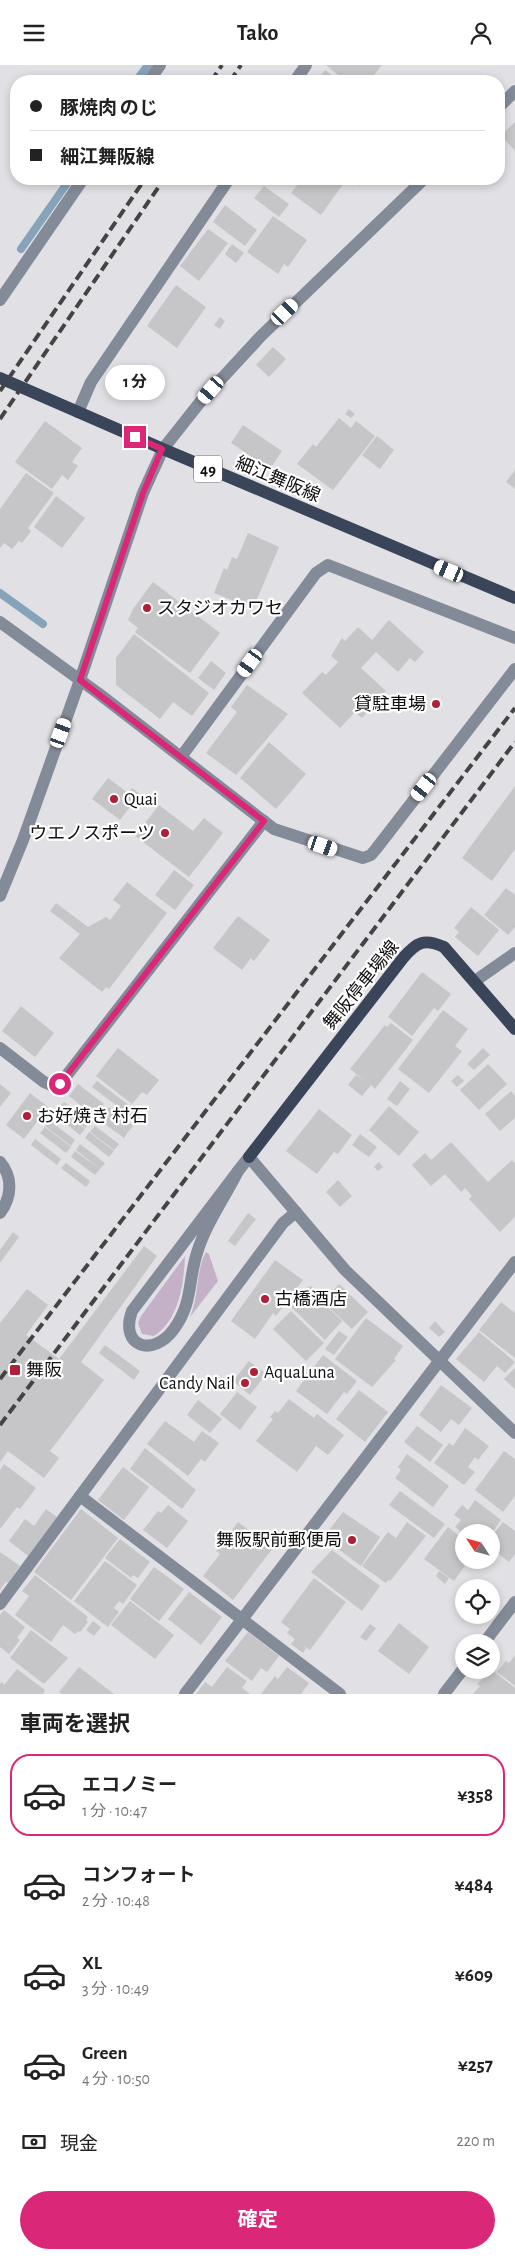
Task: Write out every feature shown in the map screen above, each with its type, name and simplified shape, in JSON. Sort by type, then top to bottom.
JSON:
[{"type":"main road","name":"細江舞阪線","points":[[0,378],[515,599]]},
{"type":"main road","name":"舞阪停車場線","points":[[250,1157],[410,949],[420,943],[432,941],[444,947],[515,1029]]},
{"type":"street","points":[[505,101],[515,91]]},
{"type":"street","points":[[0,300],[79,185]]},
{"type":"street","points":[[78,412],[91,382],[224,185]]},
{"type":"street","points":[[0,896],[23,840],[80,680],[143,493],[162,449],[254,343],[418,185]]},
{"type":"street","points":[[181,757],[316,573],[328,565],[515,638]]},
{"type":"street","points":[[0,622],[80,680],[274,829],[355,857],[363,858],[371,855],[515,669]]},
{"type":"street","points":[[0,1048],[44,1082],[52,1085],[60,1084],[264,821]]},
{"type":"street","points":[[474,981],[515,953]]},
{"type":"street","points":[[238,1171],[197,1252],[189,1300],[184,1314],[166,1339],[157,1346],[146,1346],[136,1342],[129,1333],[128,1322],[132,1311],[238,1171],[250,1157],[345,1270],[515,1433]]},
{"type":"street","points":[[0,1162],[7,1173],[10,1185],[8,1197],[0,1213]]},
{"type":"street","points":[[0,1604],[283,1223],[296,1212]]},
{"type":"street","points":[[186,1694],[515,1262]]},
{"type":"street","points":[[80,1496],[340,1694]]},
{"type":"street","points":[[491,1634],[515,1603]]},
{"type":"street","points":[[444,1694],[456,1679]]},
{"type":"shaded area","points":[[206,1252],[209,1254],[218,1281],[190,1317],[201,1267]]},
{"type":"shaded area","points":[[185,1256],[181,1289],[175,1311],[169,1321],[154,1336],[142,1334],[138,1323],[141,1316]]},
{"type":"building","points":[[326,65],[382,65],[374,75],[338,75]]},
{"type":"building","points":[[325,70],[332,75],[321,75]]},
{"type":"building","points":[[515,122],[515,151],[505,140],[505,131]]},
{"type":"building","points":[[297,185],[343,185],[321,215],[291,193]]},
{"type":"building","points":[[264,186],[289,204],[279,217],[254,198]]},
{"type":"building","points":[[225,205],[257,230],[245,246],[213,222]]},
{"type":"building","points":[[273,216],[307,240],[288,267],[284,264],[278,274],[247,252]]},
{"type":"building","points":[[208,229],[228,243],[199,281],[180,266]]},
{"type":"building","points":[[232,244],[244,253],[236,263],[225,254]]},
{"type":"building","points":[[176,285],[206,307],[177,348],[147,326]]},
{"type":"building","points":[[220,317],[225,321],[220,329],[214,325]]},
{"type":"building","points":[[273,347],[286,359],[269,377],[256,365]]},
{"type":"building","points":[[349,409],[355,414],[351,418],[345,414]]},
{"type":"building","points":[[339,418],[351,428],[356,421],[375,436],[333,490],[297,464],[313,444],[316,447]]},
{"type":"building","points":[[45,421],[82,448],[72,462],[78,466],[68,480],[62,475],[52,489],[15,462]]},
{"type":"building","points":[[243,425],[282,451],[270,469],[231,443]]},
{"type":"building","points":[[377,436],[394,450],[380,469],[362,455]]},
{"type":"building","points":[[515,470],[515,489],[506,482]]},
{"type":"building","points":[[26,473],[54,493],[28,528],[31,531],[22,543],[19,541],[12,549],[4,543],[0,548],[0,509]]},
{"type":"building","points":[[56,496],[85,518],[62,548],[34,527]]},
{"type":"building","points":[[248,533],[279,547],[253,609],[214,593],[224,568],[227,570],[232,557],[237,559]]},
{"type":"building","points":[[153,582],[220,633],[190,673],[135,632],[138,628],[128,620],[133,609]]},
{"type":"building","points":[[389,620],[424,652],[415,662],[410,658],[398,672],[376,652],[361,668],[386,691],[362,718],[355,712],[340,728],[302,693],[322,672],[326,675],[338,662],[331,656],[342,638],[345,641],[358,627],[372,640]]},
{"type":"building","points":[[134,634],[209,693],[192,716],[173,702],[160,719],[116,685],[116,658]]},
{"type":"building","points":[[211,661],[226,673],[214,690],[198,678]]},
{"type":"building","points":[[247,685],[288,714],[236,775],[206,753],[237,712],[231,707]]},
{"type":"building","points":[[269,742],[306,774],[276,809],[240,778]]},
{"type":"building","points":[[108,778],[128,793],[132,788],[140,794],[120,820],[92,799]]},
{"type":"building","points":[[515,786],[515,849],[492,881],[462,858]]},
{"type":"building","points":[[159,805],[193,831],[204,818],[223,833],[189,877],[135,836]]},
{"type":"building","points":[[174,870],[194,885],[175,910],[155,895]]},
{"type":"building","points":[[127,882],[167,913],[109,989],[106,987],[102,992],[59,958],[80,934],[50,911],[56,903],[88,927],[106,917],[110,920],[121,906],[113,900]]},
{"type":"building","points":[[506,888],[515,895],[515,927],[508,935],[484,915]]},
{"type":"building","points":[[471,907],[499,930],[478,956],[455,937],[459,932],[454,928]]},
{"type":"building","points":[[238,916],[270,940],[254,961],[251,958],[242,970],[213,948]]},
{"type":"building","points":[[422,972],[451,994],[438,1011],[434,1008],[412,1036],[388,1017]]},
{"type":"building","points":[[21,1006],[54,1033],[35,1057],[2,1031]]},
{"type":"building","points":[[443,1010],[468,1029],[455,1046],[462,1051],[429,1093],[398,1069]]},
{"type":"building","points":[[391,1023],[413,1040],[375,1089],[371,1085],[362,1096],[348,1085],[356,1075],[364,1080],[350,1069],[385,1025],[387,1027]]},
{"type":"building","points":[[118,1048],[159,1080],[147,1095],[142,1092],[132,1104],[96,1076]]},
{"type":"building","points":[[483,1048],[490,1055],[474,1070],[467,1064]]},
{"type":"building","points":[[488,1064],[507,1084],[479,1110],[460,1090]]},
{"type":"building","points":[[458,1075],[464,1081],[457,1087],[451,1081]]},
{"type":"building","points":[[97,1081],[142,1115],[137,1121],[92,1087]]},
{"type":"building","points":[[400,1081],[410,1089],[397,1106],[387,1099]]},
{"type":"building","points":[[0,1084],[11,1093],[0,1107]]},
{"type":"building","points":[[78,1084],[104,1104],[94,1116],[69,1096]]},
{"type":"building","points":[[511,1091],[515,1096],[515,1118],[500,1131],[485,1114]]},
{"type":"building","name":"お好焼き 村石","points":[[30,1093],[48,1107],[24,1139],[6,1125]]},
{"type":"building","points":[[64,1102],[90,1122],[85,1128],[59,1108]]},
{"type":"building","points":[[389,1106],[419,1132],[399,1156],[369,1130]]},
{"type":"building","points":[[109,1107],[133,1126],[128,1132],[104,1113]]},
{"type":"building","points":[[59,1109],[85,1129],[80,1135],[55,1115]]},
{"type":"building","points":[[319,1109],[352,1135],[338,1154],[334,1152],[317,1174],[286,1151]]},
{"type":"building","points":[[104,1114],[128,1132],[124,1138],[99,1120]]},
{"type":"building","points":[[50,1121],[75,1140],[71,1146],[45,1126]]},
{"type":"building","points":[[95,1126],[119,1144],[114,1150],[90,1132]]},
{"type":"building","points":[[45,1127],[71,1147],[66,1153],[40,1133]]},
{"type":"building","points":[[89,1132],[114,1151],[109,1157],[85,1138]]},
{"type":"building","points":[[360,1134],[377,1147],[369,1157],[352,1145]]},
{"type":"building","points":[[35,1139],[61,1159],[57,1165],[31,1145]]},
{"type":"building","points":[[451,1142],[488,1182],[512,1160],[515,1163],[515,1217],[500,1232],[469,1199],[472,1196],[465,1188],[461,1192],[445,1174],[431,1186],[412,1165],[425,1153],[431,1160]]},
{"type":"building","points":[[80,1144],[105,1163],[100,1169],[76,1150]]},
{"type":"building","points":[[75,1151],[100,1169],[95,1175],[71,1157]]},
{"type":"building","points":[[379,1162],[383,1167],[378,1171],[374,1167]]},
{"type":"building","points":[[66,1163],[90,1181],[86,1187],[61,1168]]},
{"type":"building","points":[[338,1180],[352,1196],[340,1207],[326,1192]]},
{"type":"building","points":[[248,1213],[256,1219],[235,1246],[228,1241]]},
{"type":"building","points":[[13,1232],[19,1237],[0,1263],[0,1250]]},
{"type":"building","points":[[144,1246],[157,1256],[81,1362],[104,1380],[50,1451],[59,1458],[44,1478],[8,1451],[0,1462],[0,1323],[27,1289],[48,1305],[26,1335],[59,1359]]},
{"type":"building","points":[[275,1260],[303,1280],[276,1316],[273,1313],[255,1339],[231,1321]]},
{"type":"building","points":[[339,1284],[368,1312],[352,1329],[323,1302]]},
{"type":"building","points":[[311,1286],[321,1296],[319,1299],[342,1321],[325,1340],[290,1306]]},
{"type":"building","points":[[501,1302],[515,1313],[515,1358],[479,1330]]},
{"type":"building","points":[[291,1311],[324,1343],[306,1361],[273,1329]]},
{"type":"building","points":[[366,1318],[403,1346],[394,1359],[396,1360],[372,1387],[335,1359]]},
{"type":"building","points":[[435,1321],[445,1332],[439,1337],[429,1328]]},
{"type":"building","points":[[339,1331],[348,1337],[334,1355],[325,1349]]},
{"type":"building","points":[[479,1332],[515,1362],[505,1373],[497,1366],[484,1382],[456,1359]]},
{"type":"building","points":[[105,1345],[140,1371],[134,1380],[99,1353]]},
{"type":"building","points":[[323,1355],[357,1381],[347,1394],[344,1392],[327,1414],[296,1391]]},
{"type":"building","points":[[249,1361],[266,1374],[250,1395],[233,1381]]},
{"type":"building","points":[[515,1368],[515,1389],[504,1379]]},
{"type":"building","points":[[441,1385],[472,1408],[459,1425],[451,1419],[441,1432],[419,1415]]},
{"type":"building","points":[[359,1390],[388,1412],[365,1442],[336,1419]]},
{"type":"building","points":[[237,1392],[257,1407],[240,1430],[220,1414]]},
{"type":"building","points":[[289,1399],[314,1418],[317,1414],[344,1435],[328,1455],[316,1446],[297,1472],[256,1441],[273,1419],[270,1417],[275,1411],[278,1413]]},
{"type":"building","points":[[198,1400],[222,1419],[210,1433],[187,1415]]},
{"type":"building","points":[[165,1421],[194,1442],[202,1431],[219,1443],[205,1462],[201,1459],[188,1476],[147,1444]]},
{"type":"building","points":[[417,1426],[443,1445],[430,1462],[404,1442]]},
{"type":"building","points":[[465,1428],[489,1446],[478,1460],[475,1457],[468,1467],[475,1472],[464,1485],[434,1463],[449,1443],[453,1446]]},
{"type":"building","points":[[145,1448],[196,1490],[182,1509],[130,1469]]},
{"type":"building","points":[[504,1451],[515,1459],[515,1496],[503,1512],[475,1490]]},
{"type":"building","points":[[407,1454],[449,1486],[433,1507],[395,1478],[401,1470],[398,1467]]},
{"type":"building","points":[[4,1464],[36,1488],[20,1509],[17,1507],[0,1529],[0,1470]]},
{"type":"building","points":[[123,1467],[149,1487],[124,1520],[98,1500]]},
{"type":"building","points":[[400,1491],[445,1524],[434,1538],[389,1505]]},
{"type":"building","points":[[475,1500],[501,1520],[498,1524],[458,1524],[461,1520],[454,1515],[462,1505],[468,1510]]},
{"type":"building","points":[[168,1505],[188,1521],[167,1548],[143,1530],[158,1511],[161,1513]]},
{"type":"building","points":[[46,1509],[57,1517],[28,1556],[9,1541],[25,1519],[34,1526]]},
{"type":"building","points":[[81,1509],[118,1538],[71,1600],[34,1572]]},
{"type":"building","name":"舞阪駅前郵便局","points":[[343,1512],[380,1537],[361,1566],[323,1538]]},
{"type":"building","points":[[238,1522],[273,1548],[233,1600],[203,1576],[220,1554],[216,1551]]},
{"type":"building","points":[[407,1522],[426,1536],[390,1581],[388,1580],[386,1583],[362,1566],[388,1532],[396,1538]]},
{"type":"building","points":[[503,1522],[515,1531],[515,1554],[509,1562],[500,1555],[500,1526]]},
{"type":"building","points":[[448,1527],[455,1533],[455,1569],[463,1569],[454,1581],[424,1559]]},
{"type":"building","points":[[120,1539],[150,1562],[138,1578],[133,1575],[131,1578],[105,1558]]},
{"type":"building","points":[[332,1550],[380,1586],[362,1611],[311,1572]]},
{"type":"building","points":[[0,1552],[20,1566],[8,1583],[6,1582],[0,1590]]},
{"type":"building","points":[[105,1561],[137,1585],[123,1604],[119,1601],[114,1608],[119,1612],[108,1627],[74,1601]]},
{"type":"building","points":[[154,1567],[184,1589],[159,1621],[130,1599]]},
{"type":"building","points":[[439,1571],[449,1578],[445,1584],[436,1576]]},
{"type":"building","points":[[35,1575],[88,1617],[86,1620],[88,1622],[80,1632],[78,1631],[75,1634],[63,1625],[51,1642],[15,1615],[29,1596],[22,1591]]},
{"type":"building","points":[[314,1578],[346,1602],[310,1650],[302,1644],[306,1648],[303,1653],[291,1644],[295,1639],[287,1633],[290,1629],[281,1622]]},
{"type":"building","points":[[189,1592],[222,1617],[201,1645],[168,1619]]},
{"type":"building","points":[[130,1601],[174,1635],[155,1659],[111,1625]]},
{"type":"building","points":[[4,1610],[25,1627],[17,1638],[20,1640],[9,1654],[0,1647],[0,1615]]},
{"type":"building","points":[[93,1621],[101,1627],[94,1636],[86,1630]]},
{"type":"building","points":[[399,1623],[429,1647],[409,1674],[378,1651]]},
{"type":"building","points":[[370,1624],[376,1628],[366,1641],[360,1637]]},
{"type":"building","points":[[31,1630],[68,1658],[44,1684],[10,1658]]},
{"type":"building","points":[[248,1632],[279,1656],[267,1672],[261,1668],[252,1681],[225,1661]]},
{"type":"building","points":[[515,1655],[515,1686],[500,1674],[500,1668],[506,1661],[509,1663]]},
{"type":"building","points":[[79,1667],[114,1694],[62,1694],[59,1692]]},
{"type":"building","points":[[227,1667],[247,1681],[242,1688],[250,1694],[196,1694],[205,1682],[212,1687]]},
{"type":"building","points":[[287,1667],[309,1683],[301,1694],[261,1694],[275,1676],[278,1679]]},
{"type":"building","points":[[17,1669],[45,1690],[43,1694],[0,1694],[0,1684],[2,1682],[4,1685]]},
{"type":"building","points":[[500,1676],[515,1688],[515,1694],[473,1694],[480,1686],[477,1684],[482,1679],[500,1679]]},
{"type":"waterway","points":[[140,75],[148,65]]},
{"type":"waterway","points":[[21,249],[66,185]]},
{"type":"waterway","points":[[0,593],[43,624]]},
{"type":"railway","points":[[215,75],[222,65]]},
{"type":"railway","points":[[234,75],[241,65]]},
{"type":"railway","points":[[0,391],[141,185]]},
{"type":"railway","points":[[0,419],[160,185]]},
{"type":"railway","points":[[0,1379],[515,708]]},
{"type":"railway","points":[[0,1425],[515,742]]},
{"type":"place","name":"スタジオカワセ","points":[[147,608]]},
{"type":"place","name":"貸駐車場","points":[[436,704]]},
{"type":"place","name":"Quai","points":[[114,799]]},
{"type":"place","name":"ウエノスポーツ","points":[[165,833]]},
{"type":"place","name":"お好焼き 村石","points":[[27,1116]]},
{"type":"place","name":"古橋酒店","points":[[265,1299]]},
{"type":"place","name":"舞阪","points":[[15,1370]]},
{"type":"place","name":"AquaLuna","points":[[254,1372]]},
{"type":"place","name":"Candy Nail","points":[[245,1383]]},
{"type":"place","name":"舞阪駅前郵便局","points":[[352,1540]]},
{"type":"route","points":[[60,1084],[264,821],[80,680],[143,493],[162,449],[135,437]]}]
